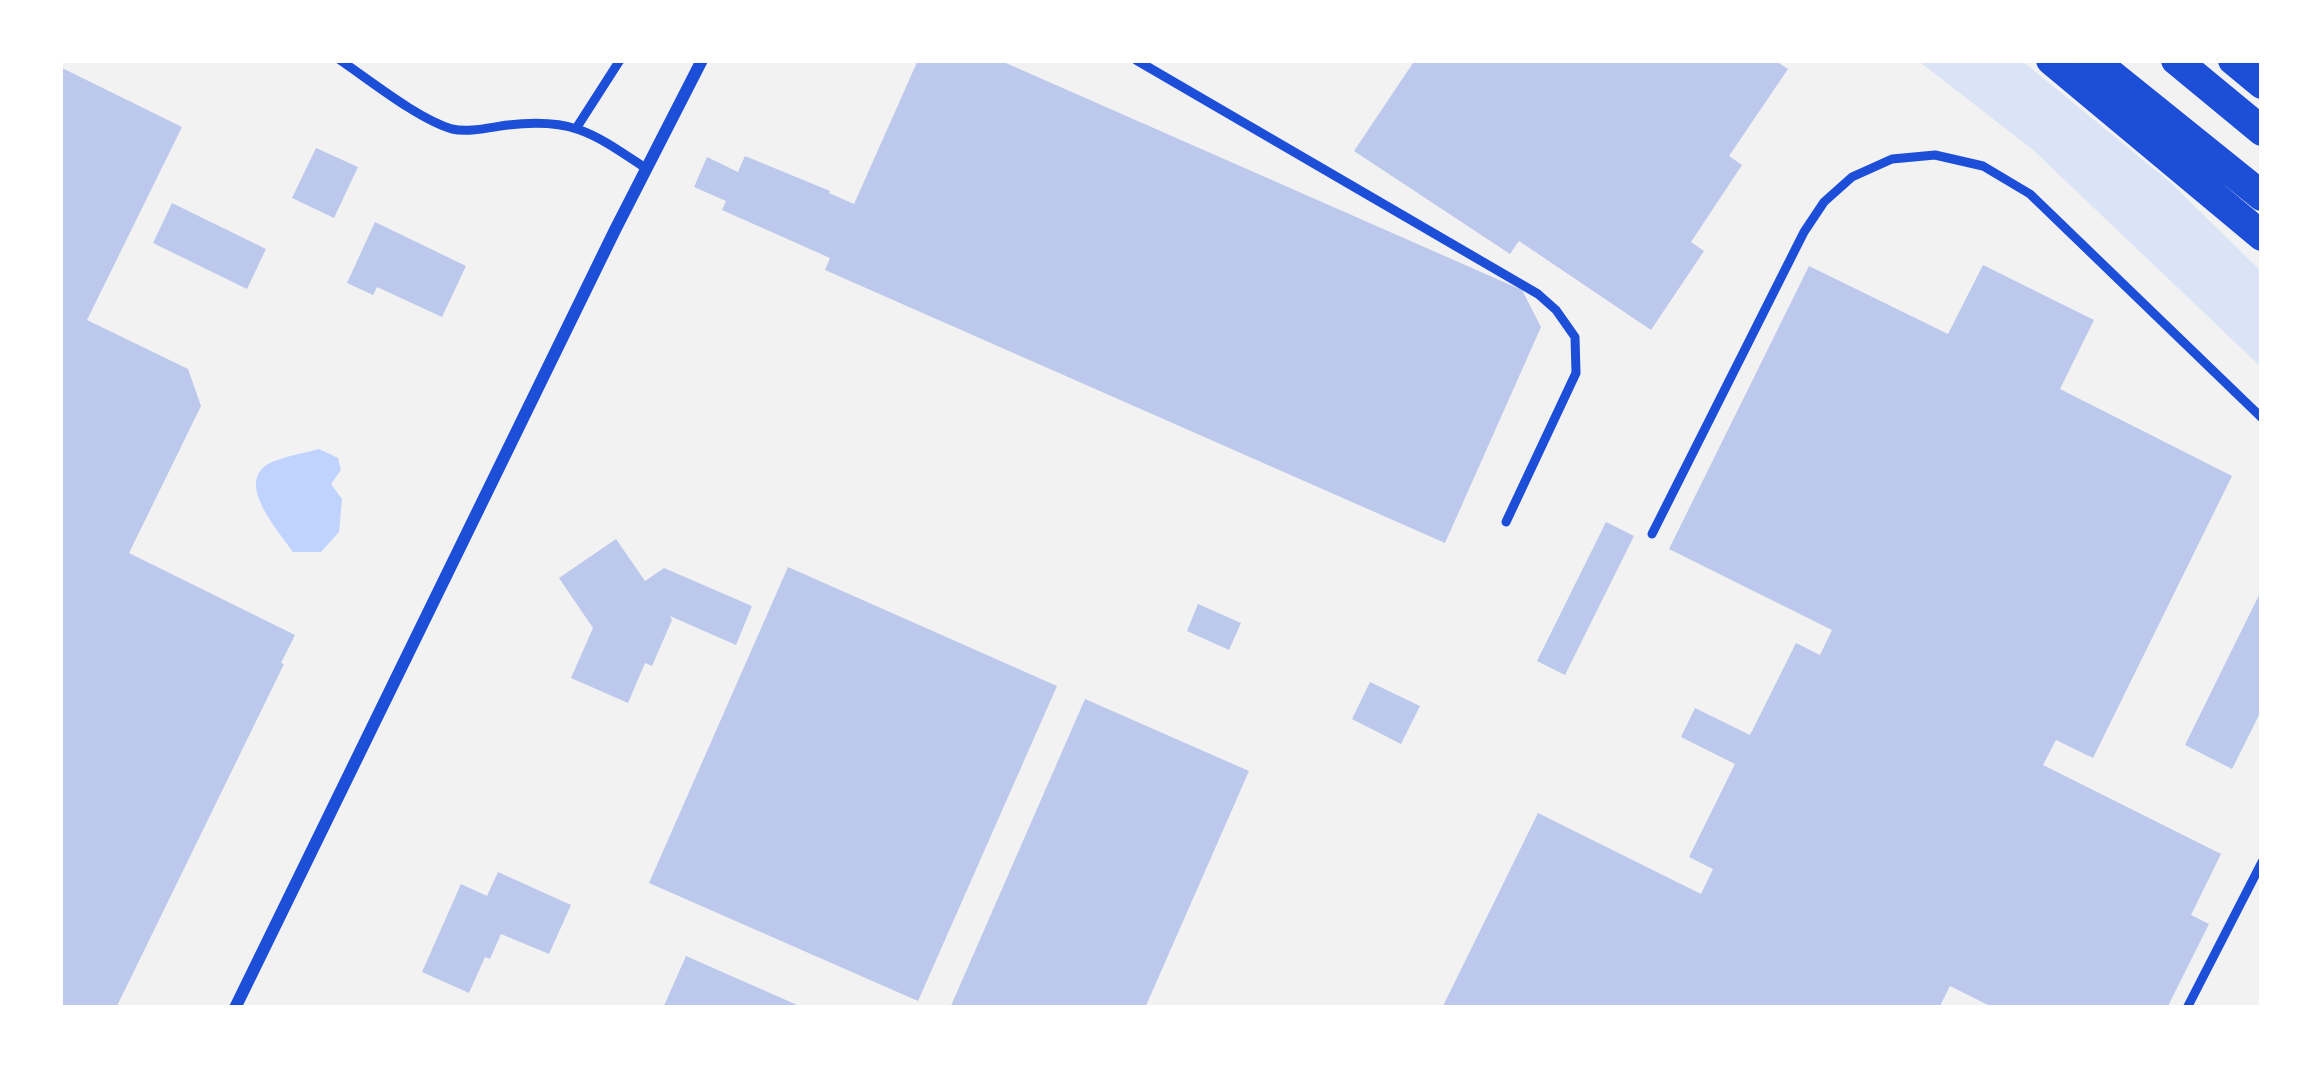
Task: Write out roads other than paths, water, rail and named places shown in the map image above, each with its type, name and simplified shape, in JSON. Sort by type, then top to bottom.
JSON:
[{"type":"highway","points":[[2051,60],[2262,236]]},
{"type":"highway","points":[[2092,60],[2262,196]]},
{"type":"highway","points":[[2176,60],[2262,131]]},
{"type":"highway","points":[[2233,60],[2262,84]]},
{"type":"street","points":[[236,1008],[702,60]]},
{"type":"lane","points":[[340,60],[430,119],[457,130],[542,121],[577,127],[646,169]]},
{"type":"lane","points":[[577,127],[620,60]]},
{"type":"lane","points":[[1136,60],[1538,294],[1556,310],[1575,337],[1576,373],[1505,522]]},
{"type":"lane","points":[[1652,534],[1804,232],[1824,202],[1852,177],[1892,160],[1935,155],[1982,166],[2030,194],[2262,418]]},
{"type":"lane","points":[[2187,1008],[2262,862]]},
{"type":"water","points":[[319,449],[338,458],[341,470],[331,484],[342,499],[339,532],[321,552],[293,552],[262,506],[256,481],[272,462]]}]
